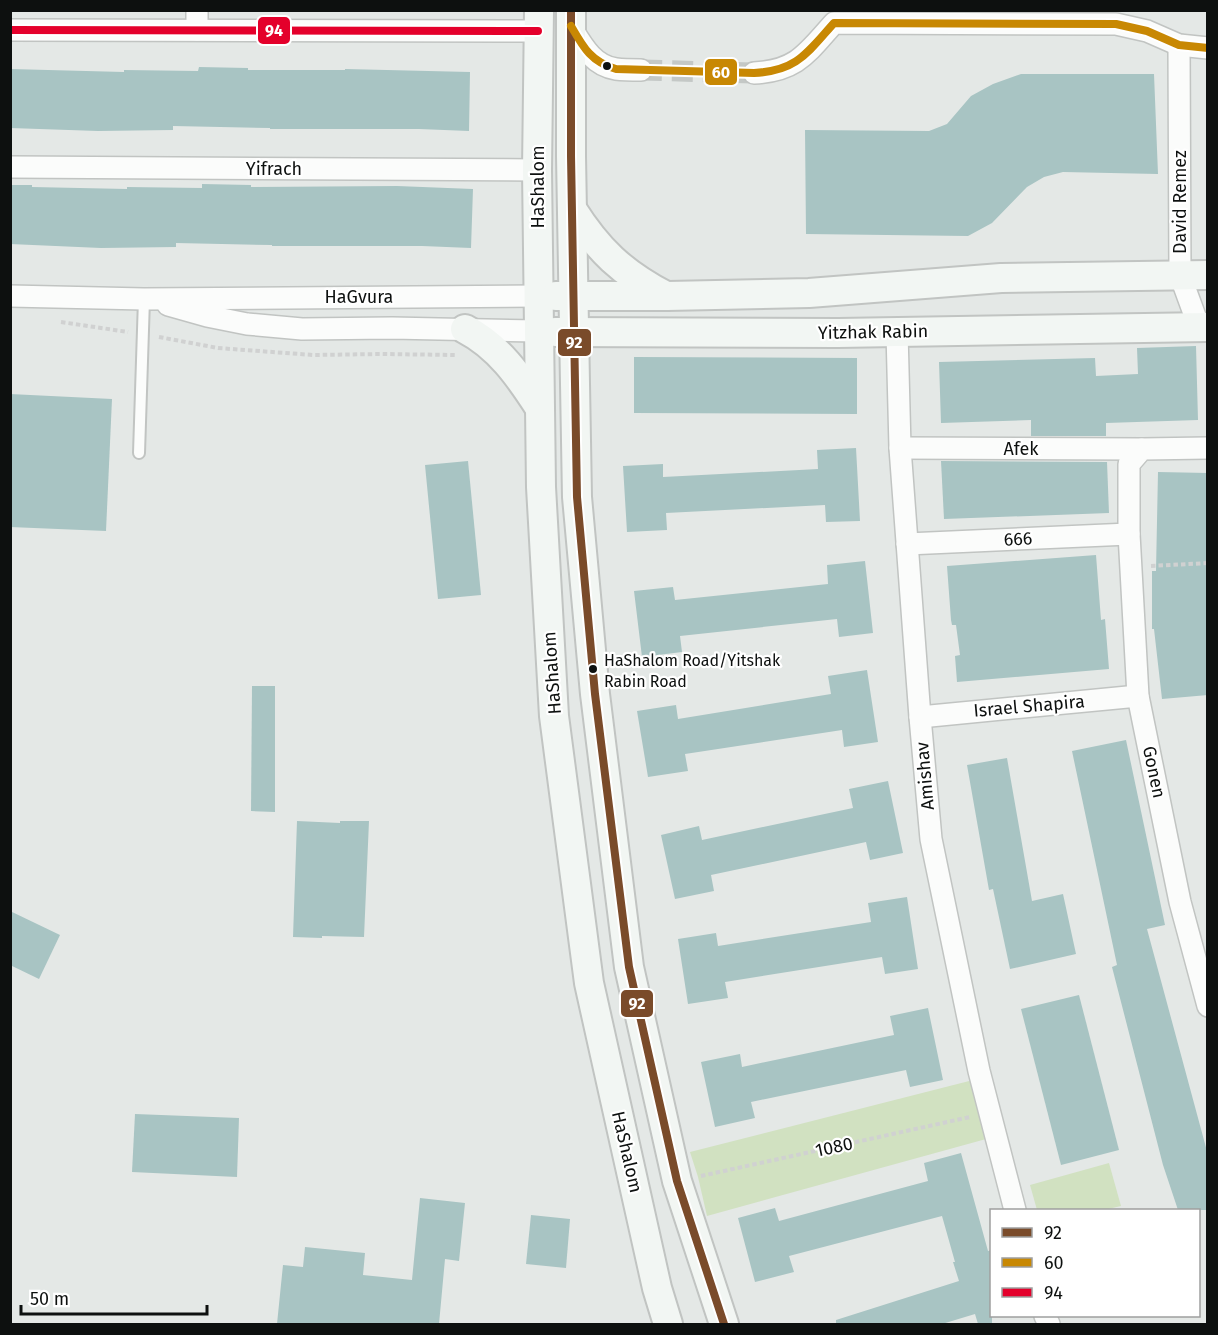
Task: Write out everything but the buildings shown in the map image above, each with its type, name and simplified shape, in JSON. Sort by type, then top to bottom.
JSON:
[{"type":"main road","name":"HaShalom","points":[[571,18],[577,497],[598,718],[629,967],[677,1181],[724,1324]]},
{"type":"main road","name":"HaShalom","points":[[539,21],[537,170],[539,407],[541,487],[554,716],[588,971],[657,1288],[668,1324]]},
{"type":"main road","points":[[572,208],[608,256],[627,273],[668,296]]},
{"type":"main road","points":[[574,297],[818,293],[1025,277],[1194,275]]},
{"type":"main road","name":"HaGvura","points":[[538,296],[574,297]]},
{"type":"main road","name":"Yitzhak Rabin","points":[[538,331],[575,333],[897,332],[1203,327]]},
{"type":"main road","points":[[465,329],[482,339],[502,357],[524,383],[539,407]]},
{"type":"street","points":[[754,73],[771,72],[787,67],[802,58],[834,17],[1116,24],[1147,31],[1179,45],[1208,48]]},
{"type":"street","points":[[571,18],[588,53],[601,64],[616,69],[641,70]]},
{"type":"street","points":[[10,30],[197,20],[539,21]]},
{"type":"street","name":"David Remez","points":[[1179,45],[1194,275],[1203,327]]},
{"type":"street","name":"Yifrach","points":[[10,167],[537,170]]},
{"type":"street","name":"HaGvura","points":[[10,296],[144,298],[538,296]]},
{"type":"street","name":"HaGvura","points":[[144,298],[207,316],[247,324],[302,329],[538,331]]},
{"type":"street","points":[[1203,327],[1208,299]]},
{"type":"street","name":"Amishav","points":[[897,332],[900,448],[931,839],[979,1071],[1015,1209]]},
{"type":"street","name":"Afek","points":[[900,448],[1208,448]]},
{"type":"street","points":[[1129,534],[1129,464],[1142,449]]},
{"type":"street","name":"666","points":[[907,544],[1129,534]]},
{"type":"street","name":"Gonen","points":[[1129,534],[1138,696],[1180,902],[1208,1006]]},
{"type":"street","name":"Israel Shapira","points":[[920,717],[1138,696]]},
{"type":"lane","points":[[140,453],[144,298]]},
{"type":"path","points":[[1145,566],[1208,563]]},
{"type":"path","name":"1080","points":[[677,1181],[990,1113]]},
{"type":"green space","points":[[981,1078],[997,1136],[707,1216],[690,1152]]},
{"type":"green space","points":[[1109,1163],[1121,1206],[1108,1209],[1037,1209],[1030,1185]]},
{"type":"tunnel","points":[[641,70],[754,73]]},
{"type":"transit line","name":"92","points":[[571,10],[577,497],[595,694],[629,967],[677,1181],[724,1324]]},
{"type":"transit line","name":"60","points":[[571,26],[594,58],[616,69],[769,72],[781,69],[800,58],[834,23],[1116,24],[1147,31],[1179,45],[1208,48]]},
{"type":"transit line","name":"94","points":[[10,30],[538,31]]},
{"type":"place","name":"HaShalom Road/Yitshak Rabin Road","points":[[593,669]]}]
